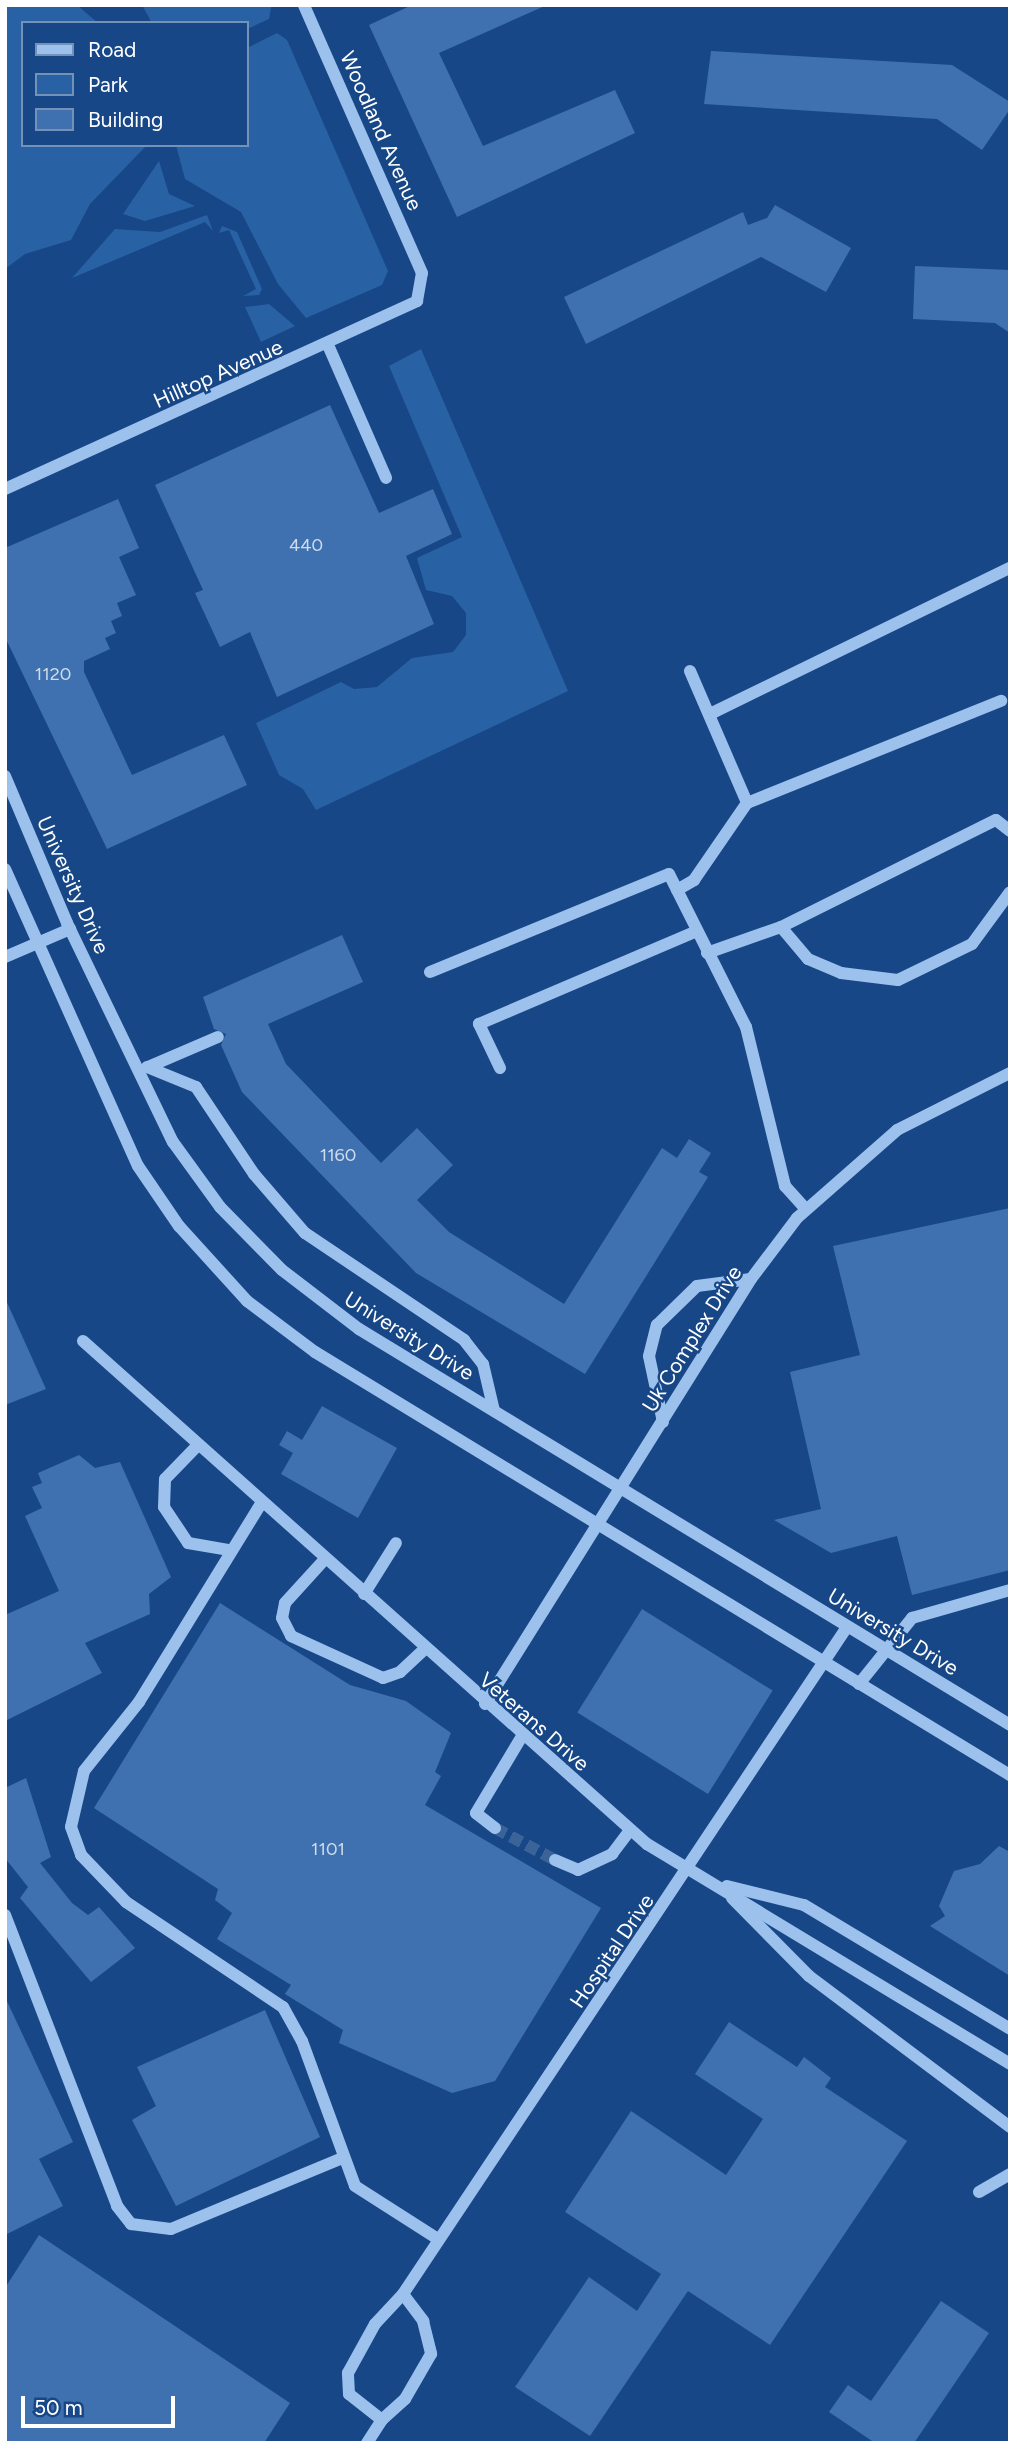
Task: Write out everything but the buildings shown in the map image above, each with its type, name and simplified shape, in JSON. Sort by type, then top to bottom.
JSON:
[{"type":"street","name":"Woodland Avenue","points":[[304,5],[422,273]]},
{"type":"street","name":"Hilltop Avenue","points":[[5,489],[409,308],[421,292],[422,273]]},
{"type":"street","points":[[328,345],[386,478]]},
{"type":"street","points":[[710,714],[1010,568]]},
{"type":"street","points":[[690,671],[747,803]]},
{"type":"street","points":[[677,890],[695,880],[747,803],[1001,701]]},
{"type":"street","name":"University Drive","points":[[5,776],[70,929],[143,1069],[173,1142],[220,1208],[282,1270],[359,1329],[1010,1725]]},
{"type":"street","points":[[707,953],[781,927],[996,820],[1010,831]]},
{"type":"street","points":[[5,869],[138,1166],[213,1267],[315,1352],[1010,1775]]},
{"type":"street","points":[[430,972],[669,874],[746,1027],[785,1186],[806,1209]]},
{"type":"street","points":[[781,927],[808,959],[841,973],[898,980],[972,944],[1010,891]]},
{"type":"street","points":[[5,957],[70,929]]},
{"type":"street","points":[[500,1068],[479,1024],[697,930]]},
{"type":"street","points":[[143,1069],[218,1037]]},
{"type":"street","points":[[143,1069],[196,1087],[254,1174],[305,1233],[464,1339],[483,1364],[494,1411]]},
{"type":"street","name":"Uk Complex Drive","points":[[485,1704],[599,1526],[751,1279],[806,1209],[897,1130],[1010,1073]]},
{"type":"street","points":[[663,1422],[649,1356],[657,1325],[697,1286],[751,1279]]},
{"type":"street","name":"Veterans Drive","points":[[83,1341],[424,1650],[630,1830],[689,1871],[720,1885],[1010,2064]]},
{"type":"street","points":[[198,1445],[164,1479],[164,1507],[188,1543],[229,1550]]},
{"type":"street","points":[[262,1502],[229,1550],[139,1702],[84,1771],[71,1827],[86,1861],[126,1902],[283,2007],[302,2041],[342,2158],[359,2190],[438,2239]]},
{"type":"street","points":[[364,1594],[396,1543]]},
{"type":"street","points":[[324,1559],[285,1603],[282,1618],[291,1636],[383,1678],[400,1672],[424,1650]]},
{"type":"street","points":[[859,1684],[882,1648],[912,1618],[1010,1590]]},
{"type":"street","name":"Hospital Drive","points":[[382,2420],[349,2394],[348,2374],[375,2324],[403,2294],[689,1871],[847,1627]]},
{"type":"street","points":[[495,1828],[476,1813],[522,1736]]},
{"type":"street","points":[[555,1860],[578,1870],[612,1854],[630,1830]]},
{"type":"street","points":[[720,1885],[804,1905],[1010,2029]]},
{"type":"street","points":[[720,1885],[809,1976],[1010,2127]]},
{"type":"street","points":[[5,1915],[117,2206],[131,2224],[172,2229],[342,2158]]},
{"type":"street","points":[[979,2192],[1010,2174]]},
{"type":"street","points":[[367,2443],[382,2420],[405,2399],[431,2354],[426,2328],[403,2294]]},
{"type":"green space","points":[[5,5],[77,5],[96,21],[21,21],[21,147],[145,147],[90,204],[71,240],[25,254],[5,269]]},
{"type":"green space","points":[[142,5],[271,5],[269,19],[248,29],[248,21],[151,21]]},
{"type":"green space","points":[[277,33],[287,40],[388,271],[382,285],[306,318],[278,284],[241,212],[185,179],[177,147],[248,147],[248,48]]},
{"type":"green space","points":[[159,161],[169,194],[195,206],[145,221],[123,214]]},
{"type":"green space","points":[[207,215],[213,231],[205,222],[72,278],[115,229],[160,232]]},
{"type":"green space","points":[[222,226],[237,232],[262,289],[259,295],[243,296],[256,289],[229,230],[219,233]]},
{"type":"green space","points":[[269,304],[295,326],[261,342],[245,307]]},
{"type":"green space","points":[[421,349],[568,691],[316,810],[303,789],[279,775],[256,723],[341,682],[354,689],[377,687],[412,658],[453,652],[466,635],[466,613],[452,596],[426,590],[417,558],[462,537],[389,366]]},
{"type":"tunnel","points":[[495,1828],[555,1860]]}]
